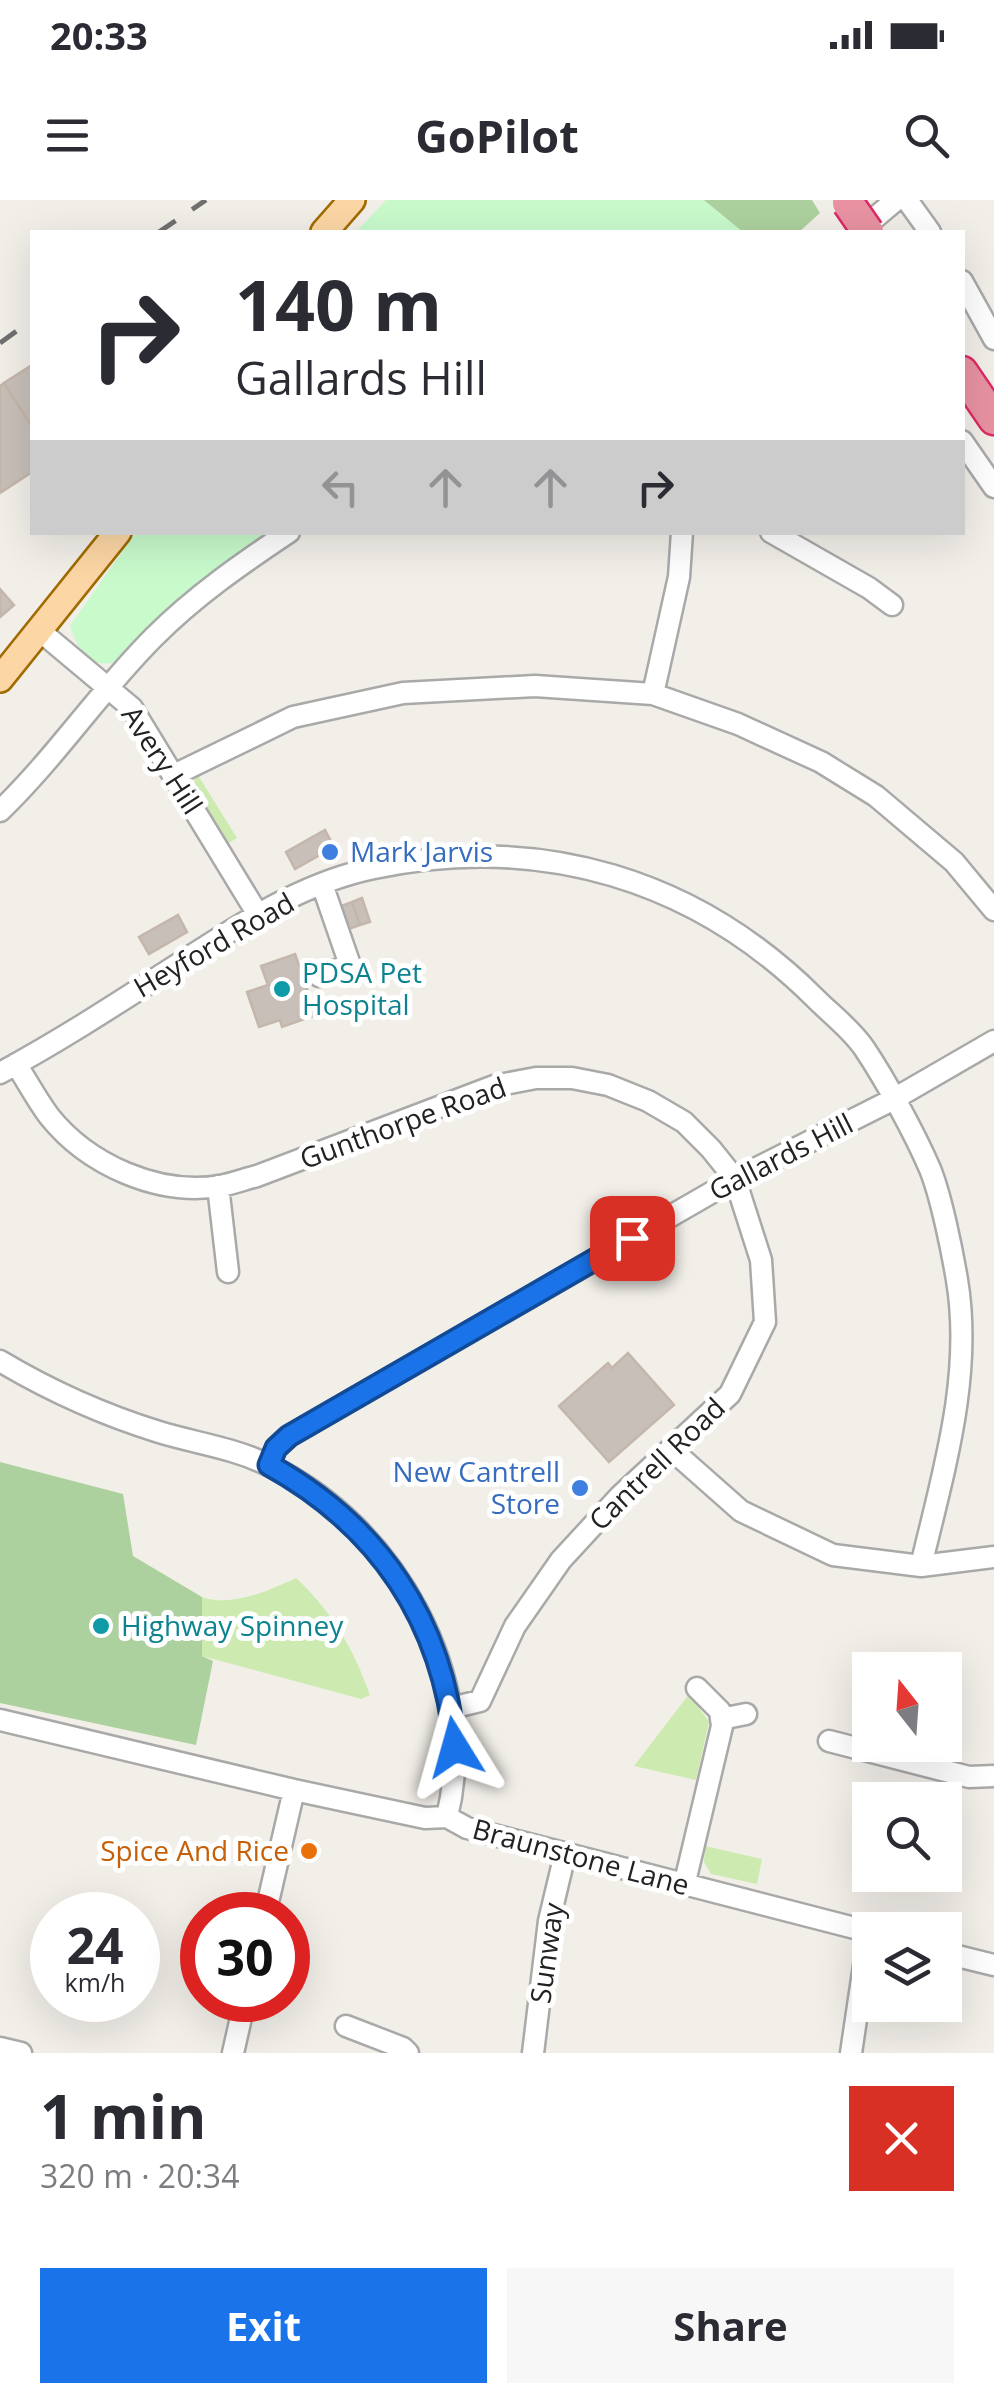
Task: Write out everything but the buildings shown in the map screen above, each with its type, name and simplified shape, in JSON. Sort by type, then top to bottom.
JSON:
[{"type":"highway","points":[[847,202],[867,230]]},
{"type":"highway","points":[[965,376],[994,419]]},
{"type":"main road","points":[[326,230],[352,200]]},
{"type":"main road","points":[[0,678],[116,535]]},
{"type":"street","points":[[860,230],[896,200]]},
{"type":"street","points":[[907,200],[929,230]]},
{"type":"street","points":[[965,287],[994,340]]},
{"type":"street","points":[[965,444],[994,487]]},
{"type":"street","points":[[0,810],[189,603],[285,535]]},
{"type":"street","points":[[653,694],[679,577],[682,535]]},
{"type":"street","points":[[776,535],[892,605]]},
{"type":"street","name":"Avery Hill","points":[[40,631],[132,708],[257,913]]},
{"type":"street","points":[[174,775],[293,717],[404,692],[535,686],[653,694],[738,724],[820,762],[862,788],[954,862],[994,910]]},
{"type":"street","name":"Heyford Road","points":[[8,1068],[257,913],[322,884],[371,868],[467,857],[554,860],[629,881],[707,914],[778,961],[863,1046],[931,1171],[958,1282],[962,1371],[921,1566]]},
{"type":"street","points":[[319,976],[350,965],[322,884]]},
{"type":"street","name":"Gallards Hill","points":[[269,1465],[276,1448],[289,1436],[735,1179],[892,1100],[994,1041]]},
{"type":"street","name":"Gunthorpe Road","points":[[8,1068],[50,1116],[99,1160],[132,1175],[176,1186],[218,1186],[257,1176],[494,1086],[536,1078],[608,1084],[648,1100],[684,1122],[735,1179]]},
{"type":"street","name":"Cantrell Road","points":[[452,1708],[480,1701],[514,1626],[562,1560],[620,1496],[730,1394],[765,1322],[761,1260],[735,1179]]},
{"type":"street","points":[[218,1186],[228,1272]]},
{"type":"street","points":[[0,1361],[58,1395],[158,1432],[238,1452],[269,1465],[308,1487],[342,1515],[390,1568],[428,1631],[452,1708],[454,1781],[447,1817]]},
{"type":"street","points":[[672,1450],[741,1511],[833,1556],[921,1566],[994,1556]]},
{"type":"street","points":[[684,1886],[722,1726],[720,1710],[698,1688]]},
{"type":"street","points":[[721,1719],[746,1714]]},
{"type":"street","name":"Braunstone Lane","points":[[0,1720],[294,1790],[425,1818],[447,1817],[467,1828],[852,1928]]},
{"type":"street","points":[[829,1741],[969,1777],[994,1776]]},
{"type":"street","points":[[270,1892],[294,1790]]},
{"type":"street","name":"Sunway","points":[[534,2053],[549,1921],[565,1854]]},
{"type":"street","points":[[962,1957],[994,1965]]},
{"type":"street","points":[[233,2053],[240,2022]]},
{"type":"street","points":[[852,2053],[856,2022]]},
{"type":"street","points":[[346,2026],[408,2053]]},
{"type":"street","points":[[0,2048],[22,2053]]},
{"type":"green space","points":[[386,200],[704,200],[741,230],[358,230]]},
{"type":"green space","points":[[667,200],[812,200],[820,213],[801,230],[721,230]]},
{"type":"green space","points":[[134,535],[262,535],[165,611],[123,657],[113,662],[104,664],[89,658],[77,644],[70,626]]},
{"type":"green space","points":[[196,772],[237,838],[224,846],[192,794]]},
{"type":"green space","name":"Highway Spinney","points":[[0,1462],[123,1494],[133,1556],[202,1597],[202,1656],[213,1661],[196,1745],[0,1703]]},
{"type":"green space","points":[[296,1578],[340,1632],[370,1695],[361,1699],[202,1656],[202,1597],[238,1599]]},
{"type":"green space","points":[[689,1694],[709,1722],[696,1780],[634,1766]]},
{"type":"green space","points":[[705,1846],[762,1859],[757,1884],[711,1874],[704,1862]]},
{"type":"railway","points":[[162,230],[206,200]]},
{"type":"railway","points":[[0,343],[30,321]]},
{"type":"place","name":"Mark Jarvis","points":[[330,852]]},
{"type":"place","name":"PDSA Pet Hospital","points":[[282,989]]},
{"type":"place","name":"New Cantrell Store","points":[[580,1488]]},
{"type":"place","name":"Highway Spinney","points":[[101,1626]]},
{"type":"place","name":"Spice And Rice","points":[[309,1851]]},
{"type":"route","points":[[455,1747],[452,1708],[441,1669],[428,1631],[408,1595],[390,1568],[342,1515],[308,1487],[269,1465],[276,1448],[289,1436],[632,1238]]}]
